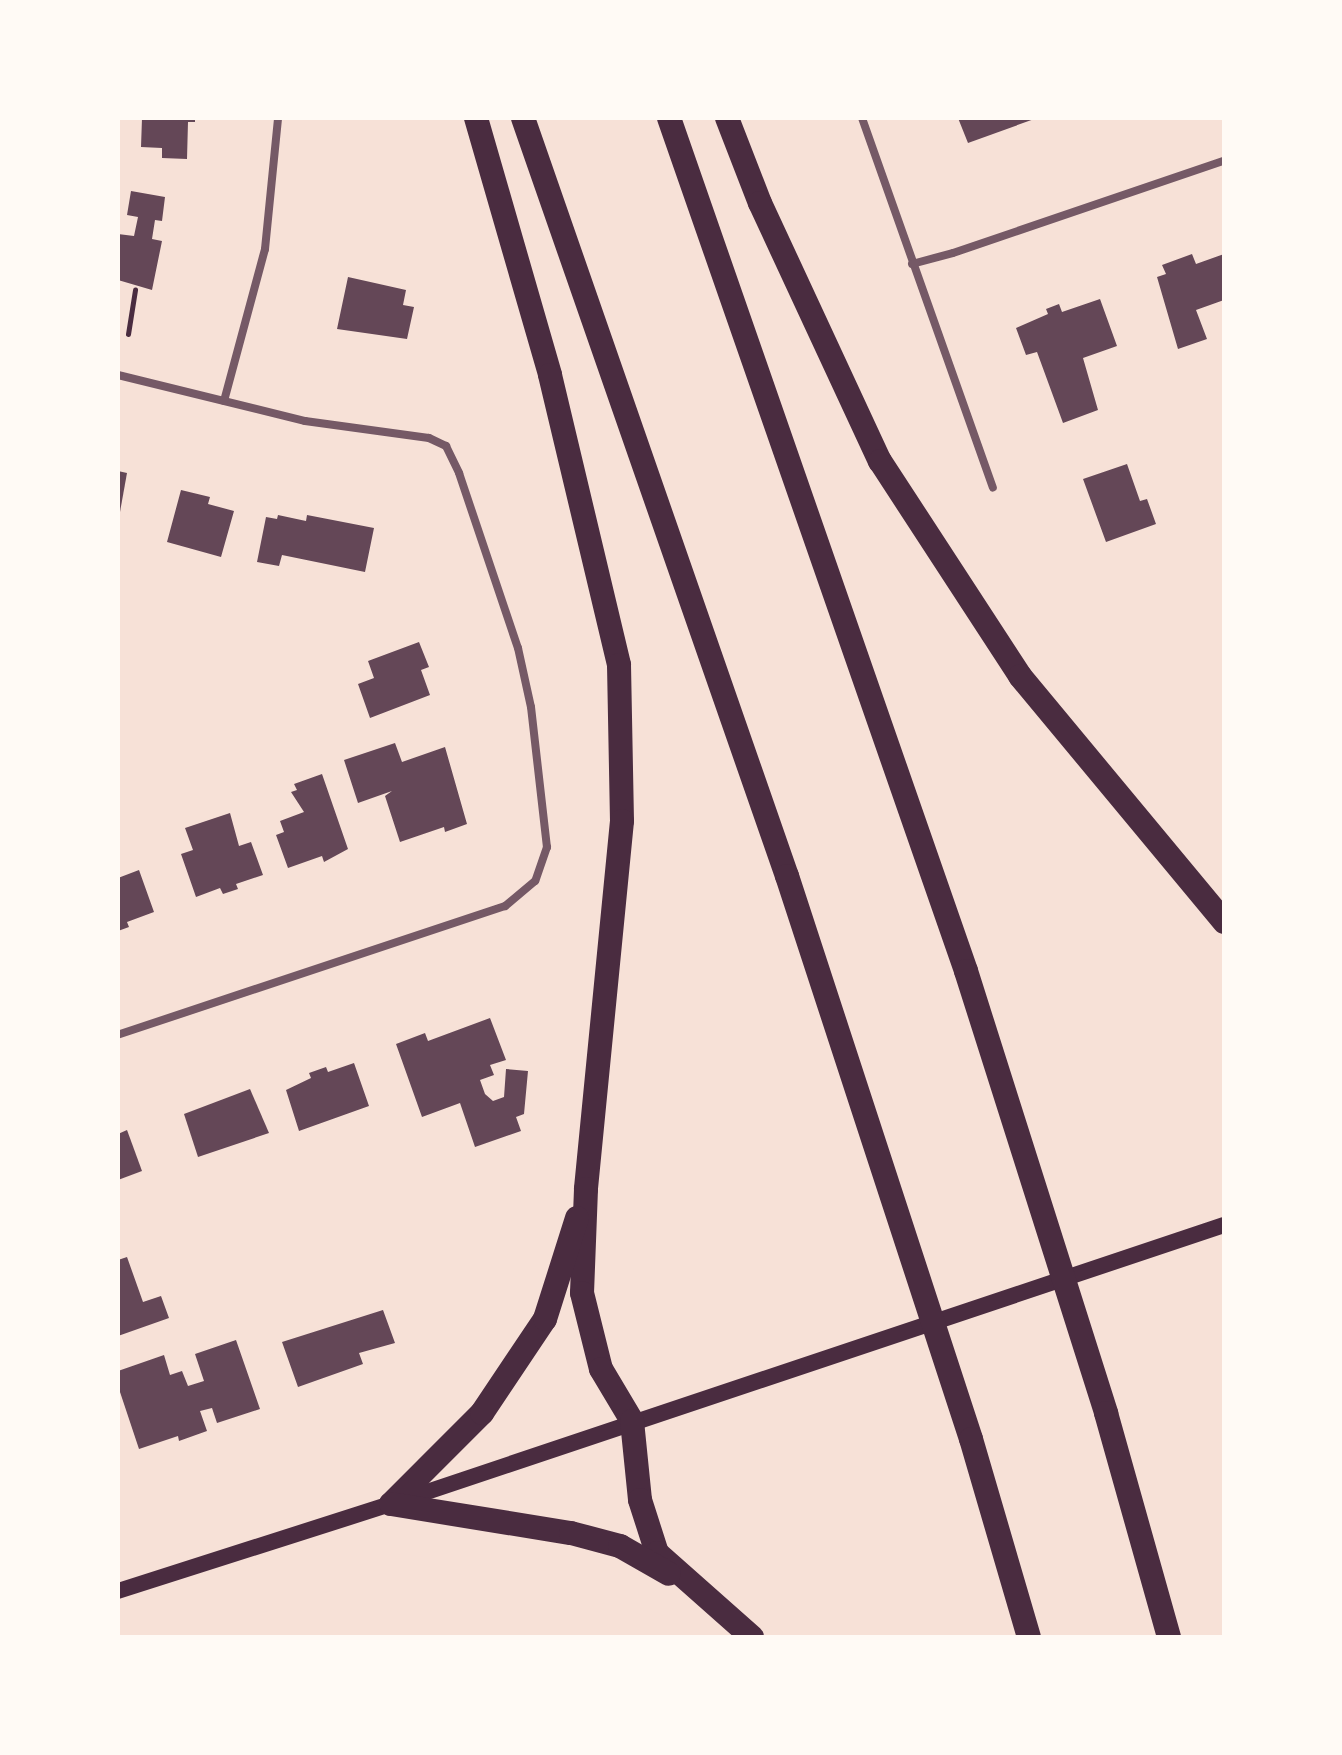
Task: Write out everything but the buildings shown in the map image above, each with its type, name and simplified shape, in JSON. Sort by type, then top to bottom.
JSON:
[{"type":"highway","points":[[476,118],[550,375],[619,665],[622,821],[586,1189],[582,1293],[601,1369],[632,1421],[643,1512],[657,1553],[752,1637]]},
{"type":"highway","points":[[523,118],[787,876],[971,1439],[1029,1637]]},
{"type":"highway","points":[[669,118],[966,971],[1106,1413],[1169,1637]]},
{"type":"highway","points":[[727,118],[760,203],[880,461],[1020,676],[1224,922]]},
{"type":"highway","points":[[391,1504],[482,1413],[545,1319],[586,1189]]},
{"type":"highway","points":[[391,1504],[522,1522],[620,1546],[711,1598]]},
{"type":"main road","points":[[118,1591],[391,1504],[1224,1225]]},
{"type":"street","points":[[224,401],[265,249],[278,118]]},
{"type":"street","points":[[862,118],[993,487]]},
{"type":"street","points":[[912,264],[953,253],[1224,161]]},
{"type":"street","points":[[118,375],[305,421],[429,438],[446,446],[459,473],[518,648],[531,707],[547,847],[535,881],[505,906],[118,1035]]},
{"type":"path","points":[[128,334],[135,290]]}]
